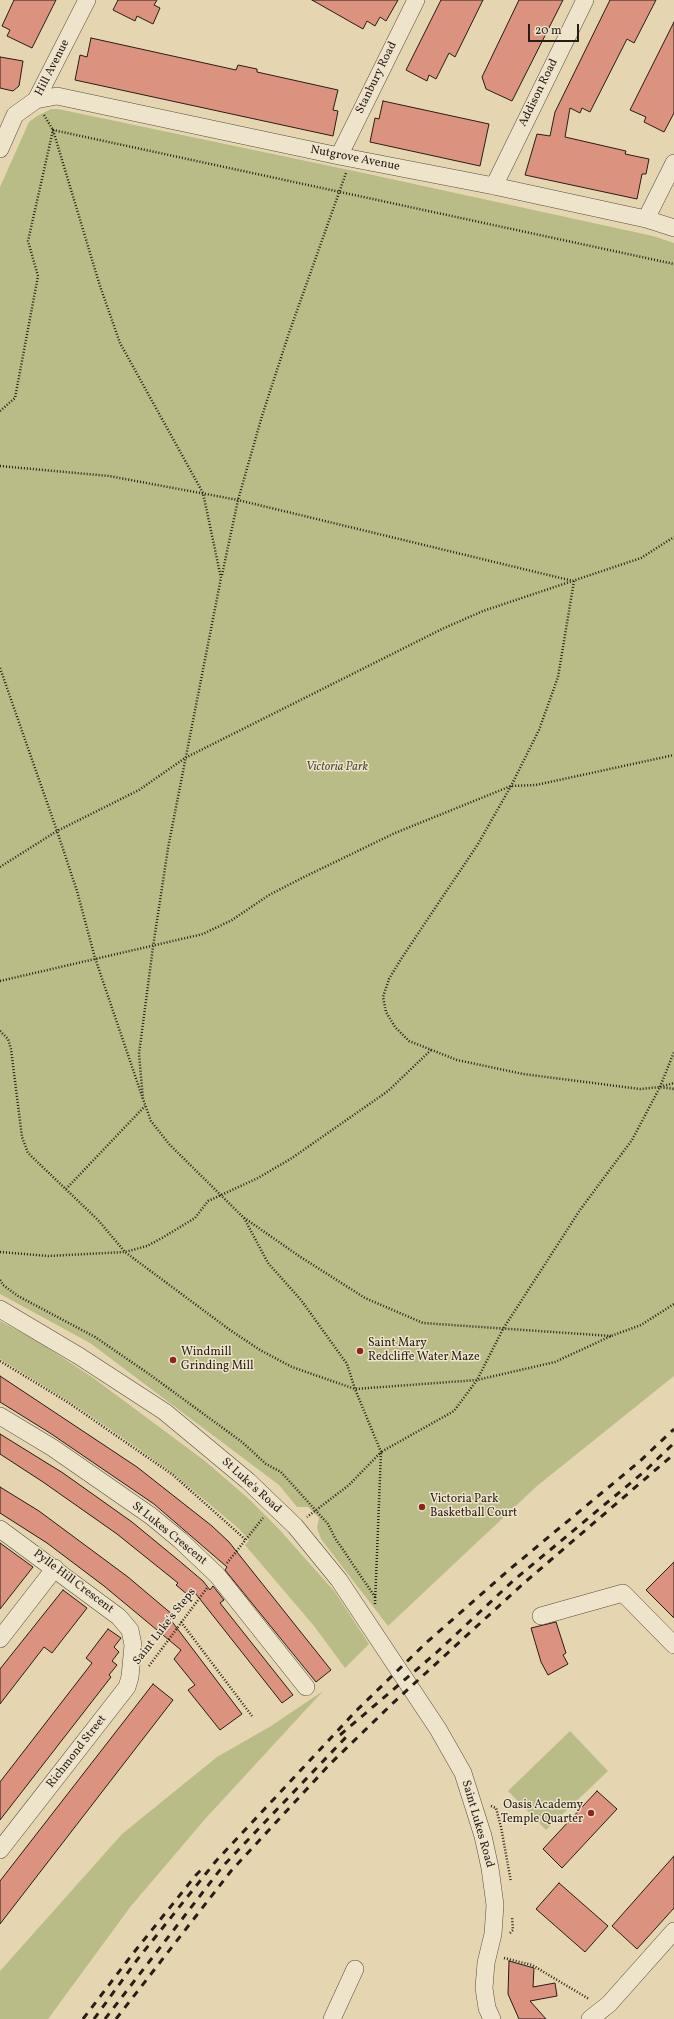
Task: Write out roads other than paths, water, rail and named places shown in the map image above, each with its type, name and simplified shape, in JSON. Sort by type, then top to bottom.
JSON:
[{"type":"street","name":"Hill Avenue","points":[[0,149],[7,113],[36,100],[87,0]]},
{"type":"street","name":"Stanbury Road","points":[[343,162],[416,0]]},
{"type":"street","name":"Addison Road","points":[[494,186],[585,0]]},
{"type":"street","name":"Nutgrove Avenue","points":[[36,100],[57,96],[343,162],[494,186],[646,219],[674,228]]},
{"type":"street","points":[[646,219],[674,163]]},
{"type":"street","name":"St Luke's Road","points":[[0,1310],[80,1356],[165,1412],[248,1481],[295,1526],[339,1580],[438,1729]]},
{"type":"street","name":"St Lukes Crescent","points":[[0,1416],[53,1448],[151,1516],[180,1540],[217,1576],[306,1687]]},
{"type":"street","name":"Pylle Hill Crescent","points":[[0,1529],[55,1568],[119,1617],[130,1630],[133,1645]]},
{"type":"street","points":[[0,1639],[55,1568]]},
{"type":"street","points":[[541,1616],[623,1593],[674,1645]]},
{"type":"street","name":"Richmond Street","points":[[0,1850],[127,1687],[130,1677],[133,1645]]},
{"type":"street","name":"Saint Lukes Road","points":[[438,1729],[463,1773],[483,1836],[490,1868],[495,1906],[493,1934],[486,1963],[484,1988],[492,2019]]},
{"type":"street","points":[[590,2019],[603,2008],[674,1931]]},
{"type":"street","points":[[332,2019],[355,1970]]},
{"type":"railway","points":[[94,2019],[137,1960],[216,1861],[356,1711],[427,1642],[510,1569],[639,1462],[674,1429]]},
{"type":"railway","points":[[340,1735],[436,1653],[514,1580],[645,1471],[674,1443]]},
{"type":"railway","points":[[116,2019],[231,1871],[330,1764],[392,1704],[524,1583],[674,1454]]},
{"type":"railway","points":[[105,2019],[223,1866],[349,1734]]},
{"type":"railway","points":[[83,2019],[131,1956],[196,1875],[205,1866]]},
{"type":"place","name":"Saint Mary Redcliffe Water Maze","points":[[360,1351]]},
{"type":"place","name":"Windmill Grinding Mill","points":[[173,1360]]},
{"type":"place","name":"Victoria Park Basketball Court","points":[[422,1507]]},
{"type":"place","name":"Oasis Academy Temple Quarter","points":[[591,1813]]},
{"type":"park label","name":"Victoria Park","points":[[337,768]]}]
